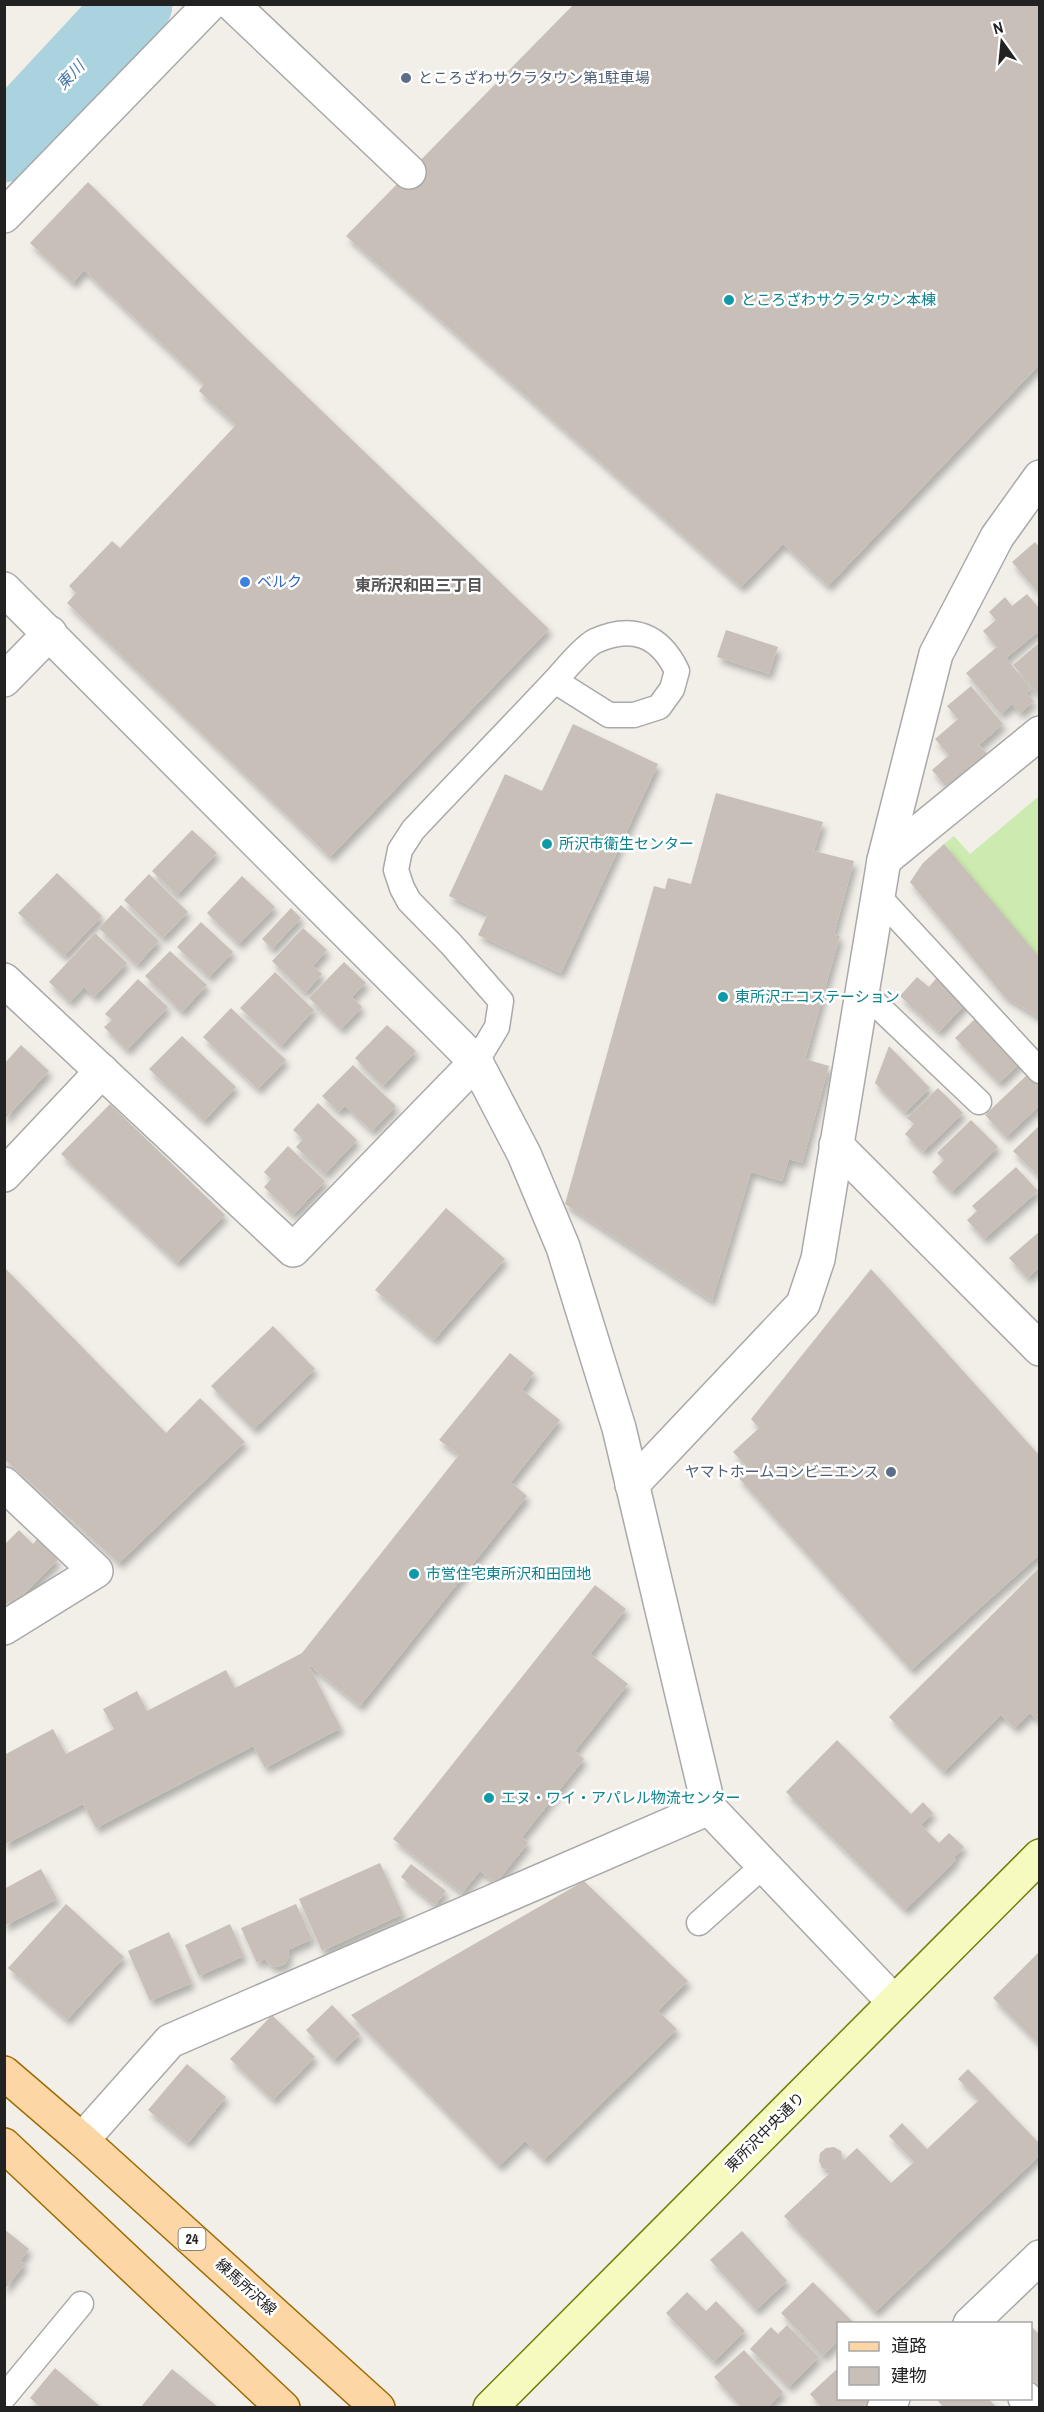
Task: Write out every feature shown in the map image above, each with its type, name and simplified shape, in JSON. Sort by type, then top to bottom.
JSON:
[{"type":"main road","name":"練馬所沢線","points":[[4,2073],[82,2140],[378,2408]]},
{"type":"main road","points":[[4,2145],[283,2408]]},
{"type":"street","points":[[4,216],[210,4]]},
{"type":"street","points":[[232,4],[409,172]]},
{"type":"street","points":[[632,1485],[802,1304],[818,1259],[884,860],[936,654],[997,537],[1040,477]]},
{"type":"street","points":[[4,589],[476,1062],[524,1154],[563,1247],[619,1428],[709,1808],[894,2002]]},
{"type":"street","points":[[4,680],[50,633]]},
{"type":"street","points":[[884,860],[1040,733]]},
{"type":"street","points":[[4,980],[293,1250],[476,1062]]},
{"type":"street","points":[[4,1175],[102,1071]]},
{"type":"street","points":[[836,1145],[1040,1349]]},
{"type":"street","points":[[4,1484],[96,1571],[4,1628]]},
{"type":"street","points":[[82,2140],[170,2041],[709,1808]]},
{"type":"street","name":"東所沢中央通り","points":[[490,2408],[1040,1856]]},
{"type":"street","points":[[972,2322],[1040,2257]]},
{"type":"lane","points":[[476,1062],[497,1027],[501,1001],[409,901],[396,870],[400,850],[413,830],[592,642],[618,633],[651,637],[669,655],[677,671],[672,689],[659,707],[634,714],[609,715],[555,681]]},
{"type":"lane","points":[[877,895],[1040,1071]]},
{"type":"lane","points":[[861,990],[979,1102]]},
{"type":"lane","points":[[699,1923],[764,1866]]},
{"type":"lane","points":[[4,2397],[81,2304]]},
{"type":"green space","points":[[1039,796],[1039,958],[944,844],[954,836],[970,854]]},
{"type":"building","name":"ところざわサクラタウン本棟","points":[[574,4],[1040,4],[1040,364],[828,586],[783,544],[741,587],[346,236]]},
{"type":"building","points":[[88,182],[247,339],[549,629],[330,857],[67,603],[76,593],[69,586],[112,541],[120,548],[236,425],[199,391],[204,384],[84,270],[73,283],[30,243]]},
{"type":"building","points":[[1035,542],[1040,548],[1040,595],[1012,562]]},
{"type":"building","points":[[1027,594],[1040,609],[1040,630],[1006,658],[1031,689],[1026,693],[1034,701],[1020,713],[1012,704],[1001,714],[966,673],[997,647],[983,631],[996,620],[989,612],[1005,597],[1012,606]]},
{"type":"building","points":[[726,630],[778,647],[769,674],[717,657]]},
{"type":"building","points":[[1040,642],[1040,696],[1013,665]]},
{"type":"building","points":[[971,686],[1003,724],[979,745],[988,755],[948,789],[932,770],[949,755],[935,739],[958,719],[947,706]]},
{"type":"building","name":"所沢市衛生センター","points":[[573,724],[658,764],[561,973],[478,935],[488,914],[449,896],[505,774],[542,791]]},
{"type":"building","name":"東所沢エコステーション","points":[[716,793],[823,822],[814,851],[854,861],[834,934],[840,936],[805,1059],[829,1066],[802,1163],[789,1159],[782,1181],[751,1172],[712,1301],[565,1204],[654,886],[665,889],[668,878],[691,884]]},
{"type":"building","points":[[192,830],[217,853],[177,895],[152,871]]},
{"type":"building","points":[[944,844],[1040,958],[1040,1018],[1004,996],[910,882],[923,863]]},
{"type":"building","points":[[57,873],[102,916],[64,956],[18,913]]},
{"type":"building","points":[[149,874],[188,912],[163,938],[124,900]]},
{"type":"building","points":[[242,876],[275,907],[239,944],[207,913]]},
{"type":"building","points":[[121,905],[159,941],[137,965],[99,928]]},
{"type":"building","points":[[291,908],[301,918],[272,949],[262,939]]},
{"type":"building","points":[[201,922],[233,952],[209,977],[177,947]]},
{"type":"building","points":[[303,928],[327,950],[313,966],[322,974],[305,993],[272,961]]},
{"type":"building","points":[[95,933],[127,963],[94,997],[84,987],[70,1002],[49,982]]},
{"type":"building","points":[[170,951],[207,985],[182,1012],[145,976]]},
{"type":"building","points":[[344,962],[366,983],[352,997],[362,1007],[341,1029],[309,998]]},
{"type":"building","points":[[275,972],[314,1010],[281,1046],[240,1008]]},
{"type":"building","points":[[939,975],[968,1001],[939,1032],[900,996],[917,977],[929,987]]},
{"type":"building","points":[[138,979],[168,1007],[127,1050],[104,1027],[112,1020],[105,1014]]},
{"type":"building","points":[[231,1008],[286,1060],[258,1089],[203,1037]]},
{"type":"building","points":[[979,1015],[1023,1060],[999,1083],[955,1038]]},
{"type":"building","points":[[387,1025],[416,1051],[383,1086],[355,1058]]},
{"type":"building","points":[[182,1036],[236,1087],[204,1121],[149,1069]]},
{"type":"building","points":[[21,1045],[49,1071],[4,1120],[4,1064]]},
{"type":"building","points":[[889,1046],[930,1088],[905,1113],[875,1083]]},
{"type":"building","points":[[353,1065],[396,1106],[372,1131],[345,1106],[339,1112],[322,1096]]},
{"type":"building","points":[[1031,1071],[1040,1079],[1040,1105],[1006,1137],[985,1115]]},
{"type":"building","points":[[938,1088],[963,1113],[923,1152],[905,1134],[914,1124],[907,1118]]},
{"type":"building","points":[[318,1103],[357,1140],[325,1174],[296,1147],[303,1139],[293,1130]]},
{"type":"building","points":[[110,1104],[225,1215],[177,1263],[61,1154]]},
{"type":"building","points":[[971,1120],[998,1147],[952,1192],[932,1172],[944,1160],[937,1153]]},
{"type":"building","points":[[1040,1125],[1040,1177],[1013,1151]]},
{"type":"building","points":[[288,1146],[325,1181],[293,1215],[264,1187],[271,1179],[264,1172]]},
{"type":"building","points":[[1016,1167],[1038,1191],[984,1239],[967,1220],[977,1211],[972,1206]]},
{"type":"building","points":[[446,1208],[505,1259],[434,1340],[375,1290]]},
{"type":"building","points":[[1040,1231],[1040,1267],[1027,1278],[1009,1258]]},
{"type":"building","points":[[4,1267],[166,1433],[200,1398],[245,1442],[119,1563],[4,1459]]},
{"type":"building","name":"ヤマトホームコンビニエンス","points":[[871,1269],[1040,1456],[1040,1554],[911,1670],[738,1477],[748,1468],[733,1452],[759,1428],[751,1419]]},
{"type":"building","points":[[273,1326],[315,1369],[254,1429],[211,1386]]},
{"type":"building","name":"市営住宅東所沢和田団地","points":[[510,1353],[534,1373],[522,1390],[560,1420],[511,1482],[527,1496],[360,1706],[308,1664],[341,1728],[265,1768],[253,1746],[96,1828],[83,1804],[4,1845],[4,1755],[53,1729],[66,1754],[114,1729],[103,1709],[137,1691],[147,1711],[226,1670],[235,1688],[302,1653],[459,1455],[439,1440]]},
{"type":"building","points":[[19,1530],[33,1544],[37,1539],[58,1560],[14,1604],[10,1601],[4,1606],[4,1545]]},
{"type":"building","points":[[1040,1567],[1040,1717],[1037,1720],[1030,1713],[1015,1728],[1001,1715],[944,1772],[889,1717]]},
{"type":"building","name":"エヌ・ワイ・アパレル物流センター","points":[[595,1585],[626,1609],[590,1654],[628,1684],[575,1751],[584,1759],[522,1837],[528,1843],[496,1883],[480,1871],[462,1893],[393,1839]]},
{"type":"building","points":[[837,1740],[911,1814],[923,1802],[933,1813],[921,1825],[939,1843],[949,1833],[964,1847],[954,1858],[956,1860],[905,1910],[786,1792]]},
{"type":"building","points":[[380,1863],[403,1914],[322,1951],[299,1899]]},
{"type":"building","points":[[411,1864],[446,1891],[435,1905],[401,1877]]},
{"type":"building","points":[[41,1869],[57,1899],[4,1926],[4,1889]]},
{"type":"building","points":[[584,1881],[688,1981],[658,2011],[677,2029],[544,2160],[525,2141],[499,2166],[351,2015]]},
{"type":"building","points":[[66,1904],[124,1957],[67,2020],[8,1968]]},
{"type":"building","points":[[296,1904],[312,1939],[288,1950],[289,1957],[285,1964],[278,1967],[270,1965],[265,1959],[257,1963],[241,1928]]},
{"type":"building","points":[[230,1924],[244,1956],[199,1976],[185,1945]]},
{"type":"building","points":[[169,1932],[192,1983],[150,2001],[128,1951]]},
{"type":"building","points":[[1040,1951],[1040,2045],[993,1998]]},
{"type":"building","points":[[332,2005],[360,2034],[334,2060],[306,2030]]},
{"type":"building","points":[[272,2015],[315,2057],[273,2100],[230,2059]]},
{"type":"building","points":[[187,2064],[226,2097],[188,2143],[148,2110]]},
{"type":"building","points":[[968,2069],[1040,2144],[1040,2155],[875,2312],[784,2216],[832,2171],[822,2168],[819,2161],[820,2153],[826,2148],[834,2147],[841,2151],[843,2161],[857,2148],[891,2183],[914,2162],[889,2136],[902,2123],[927,2149],[979,2100],[958,2079]]},
{"type":"building","points":[[4,2229],[29,2249],[20,2261],[25,2264],[4,2290]]},
{"type":"building","points":[[742,2231],[787,2281],[756,2310],[710,2260]]},
{"type":"building","points":[[813,2282],[853,2322],[837,2322],[837,2342],[823,2356],[781,2313]]},
{"type":"building","points":[[687,2292],[706,2311],[716,2301],[745,2331],[714,2362],[666,2313]]},
{"type":"building","points":[[787,2325],[819,2357],[789,2387],[750,2349],[771,2327],[778,2334]]},
{"type":"building","points":[[1032,2327],[1040,2335],[1040,2387],[1032,2380]]},
{"type":"building","points":[[744,2350],[783,2392],[767,2408],[742,2408],[714,2377]]},
{"type":"building","points":[[55,2368],[102,2408],[41,2408],[30,2398]]},
{"type":"building","points":[[172,2369],[219,2408],[140,2408]]},
{"type":"building","points":[[837,2369],[837,2400],[870,2400],[862,2408],[822,2408],[810,2394]]},
{"type":"building","points":[[990,2400],[997,2408],[944,2408],[938,2401]]},
{"type":"waterway","name":"東川","points":[[4,145],[135,4]]},
{"type":"place","name":"ところざわサクラタウン第1駐車場","points":[[406,78]]},
{"type":"place","name":"ところざわサクラタウン本棟","points":[[729,300]]},
{"type":"place","name":"ベルク","points":[[245,582]]},
{"type":"place","name":"所沢市衛生センター","points":[[547,844]]},
{"type":"place","name":"東所沢エコステーション","points":[[723,997]]},
{"type":"place","name":"ヤマトホームコンビニエンス","points":[[891,1472]]},
{"type":"place","name":"市営住宅東所沢和田団地","points":[[414,1574]]},
{"type":"place","name":"エヌ・ワイ・アパレル物流センター","points":[[489,1798]]},
{"type":"district","name":"東所沢和田三丁目","points":[[419,585]]}]
